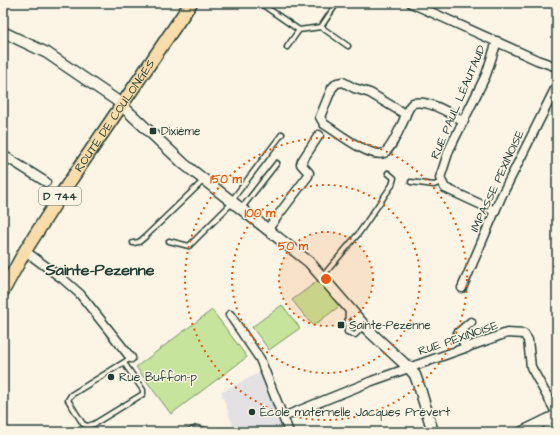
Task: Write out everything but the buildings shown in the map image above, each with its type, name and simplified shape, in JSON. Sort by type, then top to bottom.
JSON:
[{"type":"main road","name":"ROUTE DE COULONGES","points":[[3,292],[25,251],[121,104],[191,3]]},
{"type":"street","points":[[411,3],[537,60],[557,67]]},
{"type":"street","points":[[3,32],[47,53],[121,104],[161,143],[204,180],[309,262],[365,326],[415,375],[433,432]]},
{"type":"street","name":"RUE PAUL LÉAUTAUD","points":[[441,182],[444,162],[486,75],[496,41]]},
{"type":"street","points":[[405,114],[370,93],[354,88],[343,82],[337,83],[332,88],[320,118],[324,124],[365,150],[379,154],[385,152],[389,148],[403,123],[405,114],[410,105],[418,102],[438,108],[464,121]]},
{"type":"street","name":"IMPASSE PEXINOISE","points":[[462,288],[495,211],[557,84]]},
{"type":"street","points":[[267,230],[308,176],[309,173],[301,164],[320,135]]},
{"type":"street","points":[[3,155],[46,182]]},
{"type":"street","points":[[441,182],[445,188],[495,211]]},
{"type":"street","points":[[25,251],[63,279],[80,294],[128,360]]},
{"type":"street","points":[[230,316],[260,359],[289,432]]},
{"type":"street","points":[[467,348],[458,333],[471,322]]},
{"type":"street","name":"RUE PEXINOISE","points":[[283,416],[409,368],[507,333],[524,334],[528,340],[531,367],[557,414]]},
{"type":"street","points":[[522,432],[557,414]]},
{"type":"street","points":[[545,421],[552,432]]},
{"type":"street","points":[[192,432],[197,430],[203,430],[204,432]]},
{"type":"lane","points":[[260,3],[299,30],[321,27],[348,46]]},
{"type":"lane","points":[[321,27],[335,6],[332,3]]},
{"type":"lane","points":[[287,47],[299,30]]},
{"type":"lane","points":[[169,240],[189,246],[232,203],[282,134]]},
{"type":"lane","points":[[241,210],[277,162]]},
{"type":"lane","points":[[322,277],[359,233],[392,185],[394,178],[388,173]]},
{"type":"lane","points":[[133,243],[139,242],[145,237],[204,180]]},
{"type":"lane","points":[[411,182],[434,185],[441,182]]},
{"type":"lane","points":[[348,306],[347,332],[355,334],[365,326]]},
{"type":"lane","points":[[128,360],[143,390],[143,394],[94,424],[87,426],[83,424],[68,400],[71,395],[128,360]]},
{"type":"shaded area","name":"École maternelle Jacques Prévert","points":[[261,372],[285,432],[235,432],[221,392]]},
{"type":"green space","points":[[319,280],[341,305],[313,326],[292,300]]},
{"type":"green space","points":[[282,305],[300,328],[269,350],[252,327]]},
{"type":"green space","points":[[212,310],[247,357],[171,414],[136,367]]},
{"type":"place","name":"Dixième","points":[[153,131]]},
{"type":"place","name":"Sainte-Pezenne","points":[[341,325]]},
{"type":"place","name":"Rue Buffon-p","points":[[111,377]]},
{"type":"place","name":"École maternelle Jacques Prévert","points":[[252,412]]},
{"type":"district","name":"Sainte-Pezenne","points":[[100,269]]}]
